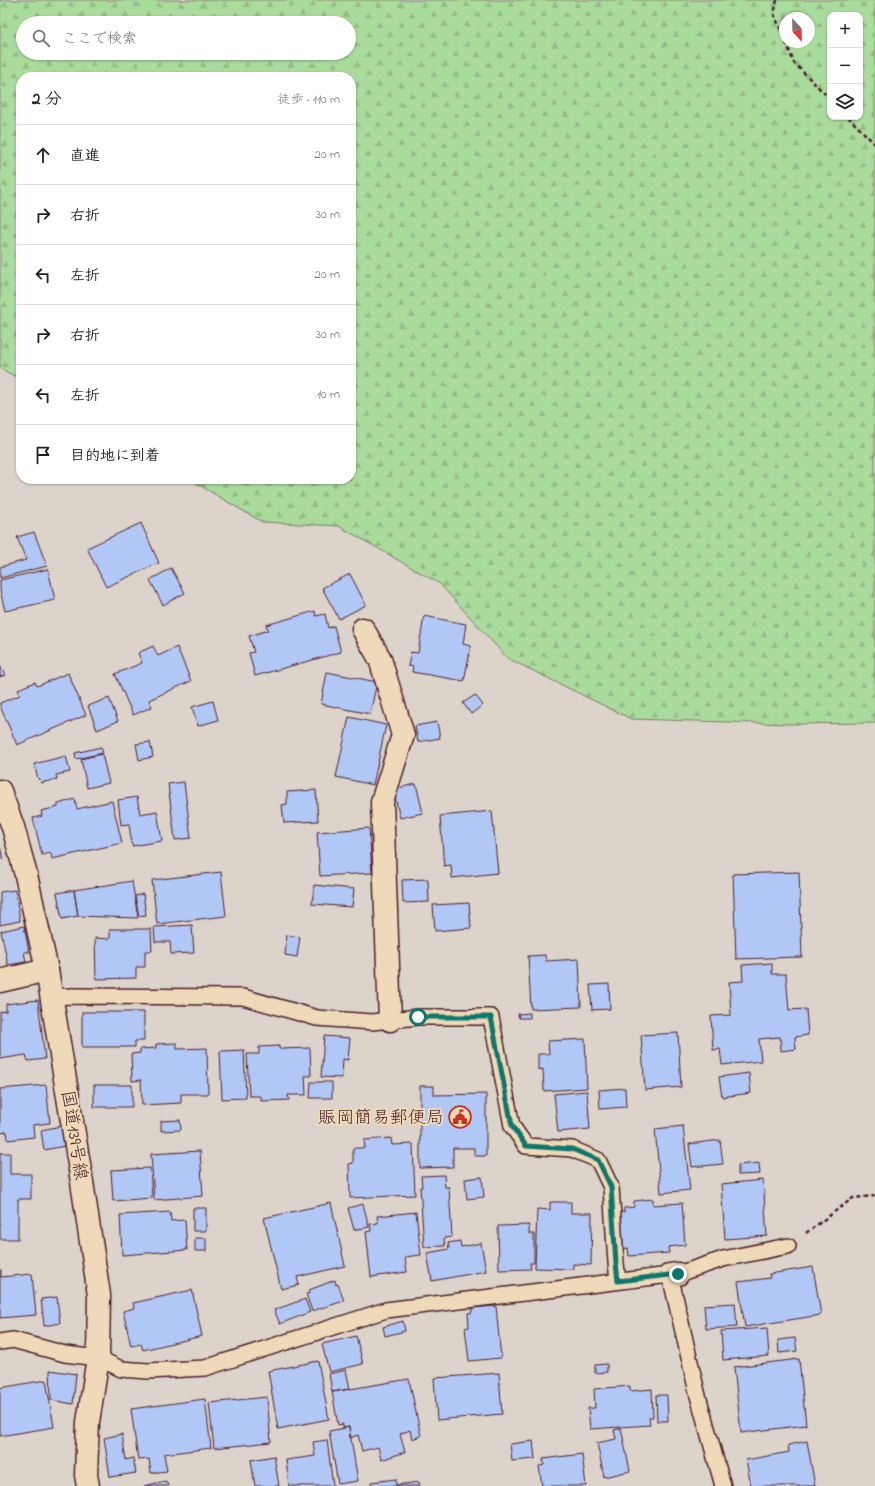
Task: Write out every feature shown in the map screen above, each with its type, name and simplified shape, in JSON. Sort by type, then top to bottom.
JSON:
[{"type":"main road","points":[[363,629],[380,659],[403,735],[382,802],[390,1020]]},
{"type":"main road","name":"国道139号線","points":[[0,791],[13,827],[26,875],[47,970],[81,1174],[99,1295],[98,1358],[88,1422],[86,1475],[88,1486]]},
{"type":"main road","points":[[0,980],[47,970]]},
{"type":"lane","points":[[51,997],[243,997],[317,1018],[372,1022],[418,1017],[491,1017],[512,1126],[526,1146],[572,1149],[598,1160],[611,1187],[618,1281]]},
{"type":"lane","points":[[0,1342],[13,1340],[64,1354],[98,1358],[121,1369],[148,1371],[205,1368],[386,1310],[674,1274],[723,1258],[788,1246]]},
{"type":"lane","points":[[674,1274],[697,1392],[723,1486]]},
{"type":"path","points":[[777,0],[774,14],[779,26]]},
{"type":"path","points":[[788,48],[794,63],[827,96]]},
{"type":"path","points":[[851,120],[875,144]]},
{"type":"path","points":[[788,1246],[854,1198],[875,1196]]},
{"type":"green space","points":[[0,0],[875,0],[875,723],[790,724],[631,719],[507,658],[440,584],[339,526],[262,522],[197,484],[356,484],[356,72],[16,72],[16,377],[0,368]]},
{"type":"building","points":[[141,523],[159,563],[106,587],[87,548]]},
{"type":"building","points":[[34,532],[47,566],[0,578],[0,567],[26,560],[17,537]]},
{"type":"building","points":[[171,568],[185,593],[163,605],[150,580]]},
{"type":"building","points":[[48,569],[55,600],[5,611],[0,590],[0,580]]},
{"type":"building","points":[[350,574],[366,605],[339,619],[322,588]]},
{"type":"building","points":[[315,611],[316,616],[325,614],[328,628],[334,626],[341,652],[255,676],[249,653],[254,652],[249,636],[268,630],[266,625]]},
{"type":"building","points":[[424,616],[466,624],[463,644],[471,646],[464,681],[412,672],[413,667],[408,666],[411,652],[418,653]]},
{"type":"building","points":[[153,646],[158,656],[177,647],[191,681],[149,700],[152,707],[133,715],[115,674],[142,663],[138,653]]},
{"type":"building","points":[[0,666],[5,675],[0,677]]},
{"type":"building","points":[[327,672],[377,682],[370,714],[321,704]]},
{"type":"building","points":[[68,673],[86,715],[17,745],[0,703],[20,695],[18,689],[35,682],[37,686]]},
{"type":"building","points":[[475,695],[483,705],[471,714],[463,703]]},
{"type":"building","points":[[109,698],[118,721],[97,730],[88,706]]},
{"type":"building","points":[[213,701],[218,720],[198,726],[192,707]]},
{"type":"building","points":[[349,717],[386,725],[373,785],[336,777]]},
{"type":"building","points":[[437,722],[440,738],[418,742],[415,726]]},
{"type":"building","points":[[150,742],[153,757],[139,760],[136,744]]},
{"type":"building","points":[[101,747],[103,753],[76,759],[75,753]]},
{"type":"building","points":[[102,754],[109,783],[87,788],[81,759]]},
{"type":"building","points":[[66,756],[70,772],[56,775],[57,779],[41,783],[40,779],[38,779],[34,764]]},
{"type":"building","points":[[184,782],[191,838],[175,840],[168,784]]},
{"type":"building","points":[[416,784],[423,813],[400,818],[393,789]]},
{"type":"building","points":[[316,790],[318,821],[284,823],[282,805],[287,804],[287,792]]},
{"type":"building","points":[[137,797],[140,814],[157,811],[162,841],[132,846],[129,824],[121,825],[118,800]]},
{"type":"building","points":[[75,799],[77,809],[112,801],[122,843],[52,859],[51,853],[42,855],[33,818],[42,816],[41,811],[58,807],[58,804]]},
{"type":"building","points":[[492,811],[498,873],[452,878],[451,865],[444,866],[440,816]]},
{"type":"building","points":[[369,828],[372,873],[320,876],[317,832]]},
{"type":"building","points":[[0,847],[3,859],[0,859]]},
{"type":"building","points":[[221,872],[226,916],[157,924],[152,880]]},
{"type":"building","points":[[799,872],[802,957],[736,959],[733,874]]},
{"type":"building","points":[[428,879],[429,902],[403,903],[402,880]]},
{"type":"building","points":[[132,881],[138,918],[78,916],[74,890]]},
{"type":"building","points":[[314,885],[354,889],[352,907],[312,904]]},
{"type":"building","points":[[15,890],[20,921],[0,925],[0,892]]},
{"type":"building","points":[[74,890],[78,916],[62,919],[57,893]]},
{"type":"building","points":[[143,894],[146,915],[139,916],[135,896]]},
{"type":"building","points":[[469,903],[471,928],[435,931],[433,905]]},
{"type":"building","points":[[192,925],[194,953],[171,954],[170,942],[155,942],[154,927]]},
{"type":"building","points":[[24,926],[29,952],[24,952],[26,962],[8,965],[1,931]]},
{"type":"building","points":[[110,929],[151,929],[152,951],[145,951],[145,967],[136,967],[136,978],[96,979],[95,938],[110,939]]},
{"type":"building","points":[[287,935],[300,937],[297,957],[285,955]]},
{"type":"building","points":[[545,955],[546,961],[579,959],[581,1007],[531,1009],[528,956]]},
{"type":"building","points":[[772,963],[772,974],[786,974],[789,1010],[806,1009],[808,1035],[795,1037],[796,1049],[781,1051],[780,1037],[759,1039],[761,1061],[722,1065],[720,1049],[713,1050],[711,1016],[731,1015],[729,982],[743,981],[742,965]]},
{"type":"building","points":[[609,984],[610,1009],[592,1010],[590,985]]},
{"type":"building","points":[[38,1000],[45,1059],[28,1061],[26,1055],[0,1059],[0,1012],[6,1011],[6,1004]]},
{"type":"building","points":[[82,1012],[144,1012],[144,1041],[135,1041],[135,1047],[82,1047]]},
{"type":"building","points":[[530,1013],[530,1018],[519,1018],[518,1014]]},
{"type":"building","points":[[678,1033],[681,1087],[645,1090],[641,1035]]},
{"type":"building","points":[[324,1036],[350,1038],[348,1060],[343,1059],[342,1078],[321,1077]]},
{"type":"building","points":[[585,1039],[587,1088],[544,1091],[543,1069],[538,1070],[538,1054],[549,1054],[548,1041]]},
{"type":"building","points":[[177,1043],[177,1049],[207,1048],[208,1094],[181,1094],[181,1103],[142,1105],[141,1080],[132,1081],[131,1054],[140,1053],[140,1049],[156,1048],[156,1044]]},
{"type":"building","points":[[279,1046],[279,1049],[310,1048],[311,1076],[305,1076],[306,1095],[288,1095],[289,1100],[261,1101],[261,1096],[249,1096],[247,1054],[259,1054],[259,1047]]},
{"type":"building","points":[[244,1050],[246,1098],[222,1099],[220,1051]]},
{"type":"building","points":[[749,1073],[751,1093],[722,1097],[719,1077]]},
{"type":"building","points":[[311,1082],[332,1082],[332,1098],[310,1098]]},
{"type":"building","points":[[46,1085],[50,1123],[33,1125],[34,1137],[8,1140],[7,1132],[0,1133],[0,1089]]},
{"type":"building","points":[[94,1085],[132,1085],[132,1107],[94,1107]]},
{"type":"building","points":[[420,1086],[434,1086],[434,1095],[486,1094],[486,1156],[474,1156],[474,1148],[453,1148],[453,1167],[420,1168]]},
{"type":"building","points":[[625,1088],[626,1107],[600,1109],[599,1090]]},
{"type":"building","points":[[587,1091],[590,1129],[558,1132],[554,1094]]},
{"type":"building","points":[[180,1120],[181,1130],[161,1131],[161,1121]]},
{"type":"building","points":[[61,1126],[65,1146],[44,1150],[41,1130]]},
{"type":"building","points":[[683,1126],[690,1190],[661,1193],[655,1129]]},
{"type":"building","points":[[391,1138],[392,1145],[413,1144],[415,1195],[350,1198],[349,1164],[353,1163],[353,1148],[365,1148],[364,1140]]},
{"type":"building","points":[[720,1140],[723,1164],[692,1167],[689,1144]]},
{"type":"building","points":[[200,1151],[203,1196],[154,1200],[151,1154]]},
{"type":"building","points":[[0,1153],[10,1153],[10,1174],[31,1174],[31,1199],[18,1199],[18,1239],[0,1239]]},
{"type":"building","points":[[759,1163],[760,1174],[738,1175],[738,1165]]},
{"type":"building","points":[[150,1168],[152,1198],[113,1201],[111,1170]]},
{"type":"building","points":[[444,1175],[445,1187],[449,1187],[452,1237],[444,1238],[445,1246],[424,1247],[420,1187],[422,1187],[421,1176]]},
{"type":"building","points":[[482,1177],[484,1197],[467,1199],[465,1179]]},
{"type":"building","points":[[763,1180],[767,1236],[725,1239],[721,1184]]},
{"type":"building","points":[[653,1199],[653,1205],[682,1203],[685,1245],[668,1247],[669,1253],[629,1256],[628,1248],[622,1249],[620,1212],[624,1212],[624,1208],[634,1207],[634,1201]]},
{"type":"building","points":[[550,1202],[571,1202],[571,1213],[592,1213],[591,1265],[573,1264],[573,1269],[535,1268],[537,1209],[550,1210]]},
{"type":"building","points":[[331,1203],[345,1266],[297,1277],[299,1285],[281,1289],[264,1218]]},
{"type":"building","points":[[363,1204],[369,1227],[354,1230],[348,1208]]},
{"type":"building","points":[[193,1208],[206,1208],[206,1231],[193,1231]]},
{"type":"building","points":[[170,1212],[171,1221],[185,1220],[187,1250],[122,1255],[120,1215]]},
{"type":"building","points":[[416,1212],[421,1255],[405,1257],[407,1272],[371,1277],[366,1232],[371,1231],[370,1224],[378,1223],[377,1216]]},
{"type":"building","points":[[529,1225],[529,1234],[534,1234],[534,1263],[530,1263],[531,1269],[499,1270],[498,1226]]},
{"type":"building","points":[[195,1238],[206,1238],[206,1251],[195,1251]]},
{"type":"building","points":[[460,1241],[461,1247],[481,1243],[486,1271],[432,1281],[427,1253],[449,1249],[448,1243]]},
{"type":"building","points":[[813,1267],[821,1315],[745,1327],[738,1282],[770,1278],[769,1274]]},
{"type":"building","points":[[0,1270],[1,1277],[32,1274],[36,1315],[0,1318]]},
{"type":"building","points":[[335,1280],[344,1301],[312,1311],[306,1294],[310,1293],[309,1290]]},
{"type":"building","points":[[192,1290],[202,1336],[143,1350],[141,1344],[131,1346],[123,1311],[134,1308],[133,1303]]},
{"type":"building","points":[[57,1297],[60,1323],[44,1326],[41,1299]]},
{"type":"building","points":[[305,1299],[310,1312],[280,1324],[274,1310]]},
{"type":"building","points":[[735,1303],[737,1327],[706,1329],[704,1305]]},
{"type":"building","points":[[496,1306],[501,1358],[469,1361],[465,1328],[469,1327],[468,1313],[472,1312],[472,1308]]},
{"type":"building","points":[[403,1321],[405,1331],[385,1336],[383,1327]]},
{"type":"building","points":[[767,1328],[769,1356],[723,1360],[721,1331]]},
{"type":"building","points":[[356,1336],[363,1364],[329,1372],[322,1344]]},
{"type":"building","points":[[795,1338],[797,1351],[779,1353],[778,1340]]},
{"type":"building","points":[[799,1359],[806,1425],[741,1433],[734,1367]]},
{"type":"building","points":[[318,1361],[329,1419],[278,1429],[268,1371]]},
{"type":"building","points":[[607,1364],[607,1372],[595,1373],[595,1365]]},
{"type":"building","points":[[50,1370],[76,1374],[73,1404],[51,1400]]},
{"type":"building","points":[[346,1370],[350,1389],[332,1392],[329,1374]]},
{"type":"building","points":[[499,1373],[502,1414],[437,1420],[434,1378]]},
{"type":"building","points":[[409,1379],[421,1436],[412,1439],[410,1430],[400,1434],[405,1452],[381,1460],[378,1447],[362,1451],[358,1435],[350,1438],[349,1427],[343,1428],[343,1424],[338,1425],[332,1392]]},
{"type":"building","points":[[46,1380],[54,1427],[0,1436],[0,1388]]},
{"type":"building","points":[[630,1386],[630,1391],[652,1389],[653,1417],[649,1417],[650,1425],[590,1429],[588,1408],[595,1408],[594,1389]]},
{"type":"building","points":[[656,1395],[667,1395],[668,1421],[657,1421]]},
{"type":"building","points":[[267,1397],[271,1442],[214,1448],[209,1403]]},
{"type":"building","points":[[205,1399],[211,1448],[164,1454],[167,1471],[151,1473],[149,1459],[138,1460],[131,1409]]},
{"type":"building","points":[[349,1427],[358,1481],[338,1484],[329,1431]]},
{"type":"building","points":[[621,1428],[630,1471],[604,1477],[597,1443],[616,1439],[614,1430]]},
{"type":"building","points":[[122,1434],[126,1460],[133,1458],[136,1473],[110,1477],[104,1438]]},
{"type":"building","points":[[327,1440],[333,1486],[289,1486],[286,1460],[315,1456],[313,1442]]},
{"type":"building","points":[[533,1441],[535,1459],[512,1461],[510,1444]]},
{"type":"building","points":[[807,1441],[815,1486],[751,1486],[746,1460],[789,1452],[788,1445]]},
{"type":"building","points":[[582,1454],[586,1486],[542,1486],[539,1466],[544,1465],[543,1459]]},
{"type":"building","points":[[274,1456],[279,1486],[255,1486],[251,1460]]},
{"type":"building","points":[[396,1479],[396,1485],[419,1482],[420,1486],[372,1486],[371,1482]]},
{"type":"building","points":[[166,1481],[168,1486],[144,1486]]},
{"type":"place","name":"賑岡簡易郵便局","points":[[460,1117]]},
{"type":"route","points":[[418,1017],[491,1017],[512,1126],[526,1146],[572,1149],[598,1160],[611,1187],[618,1281],[678,1274]]}]
